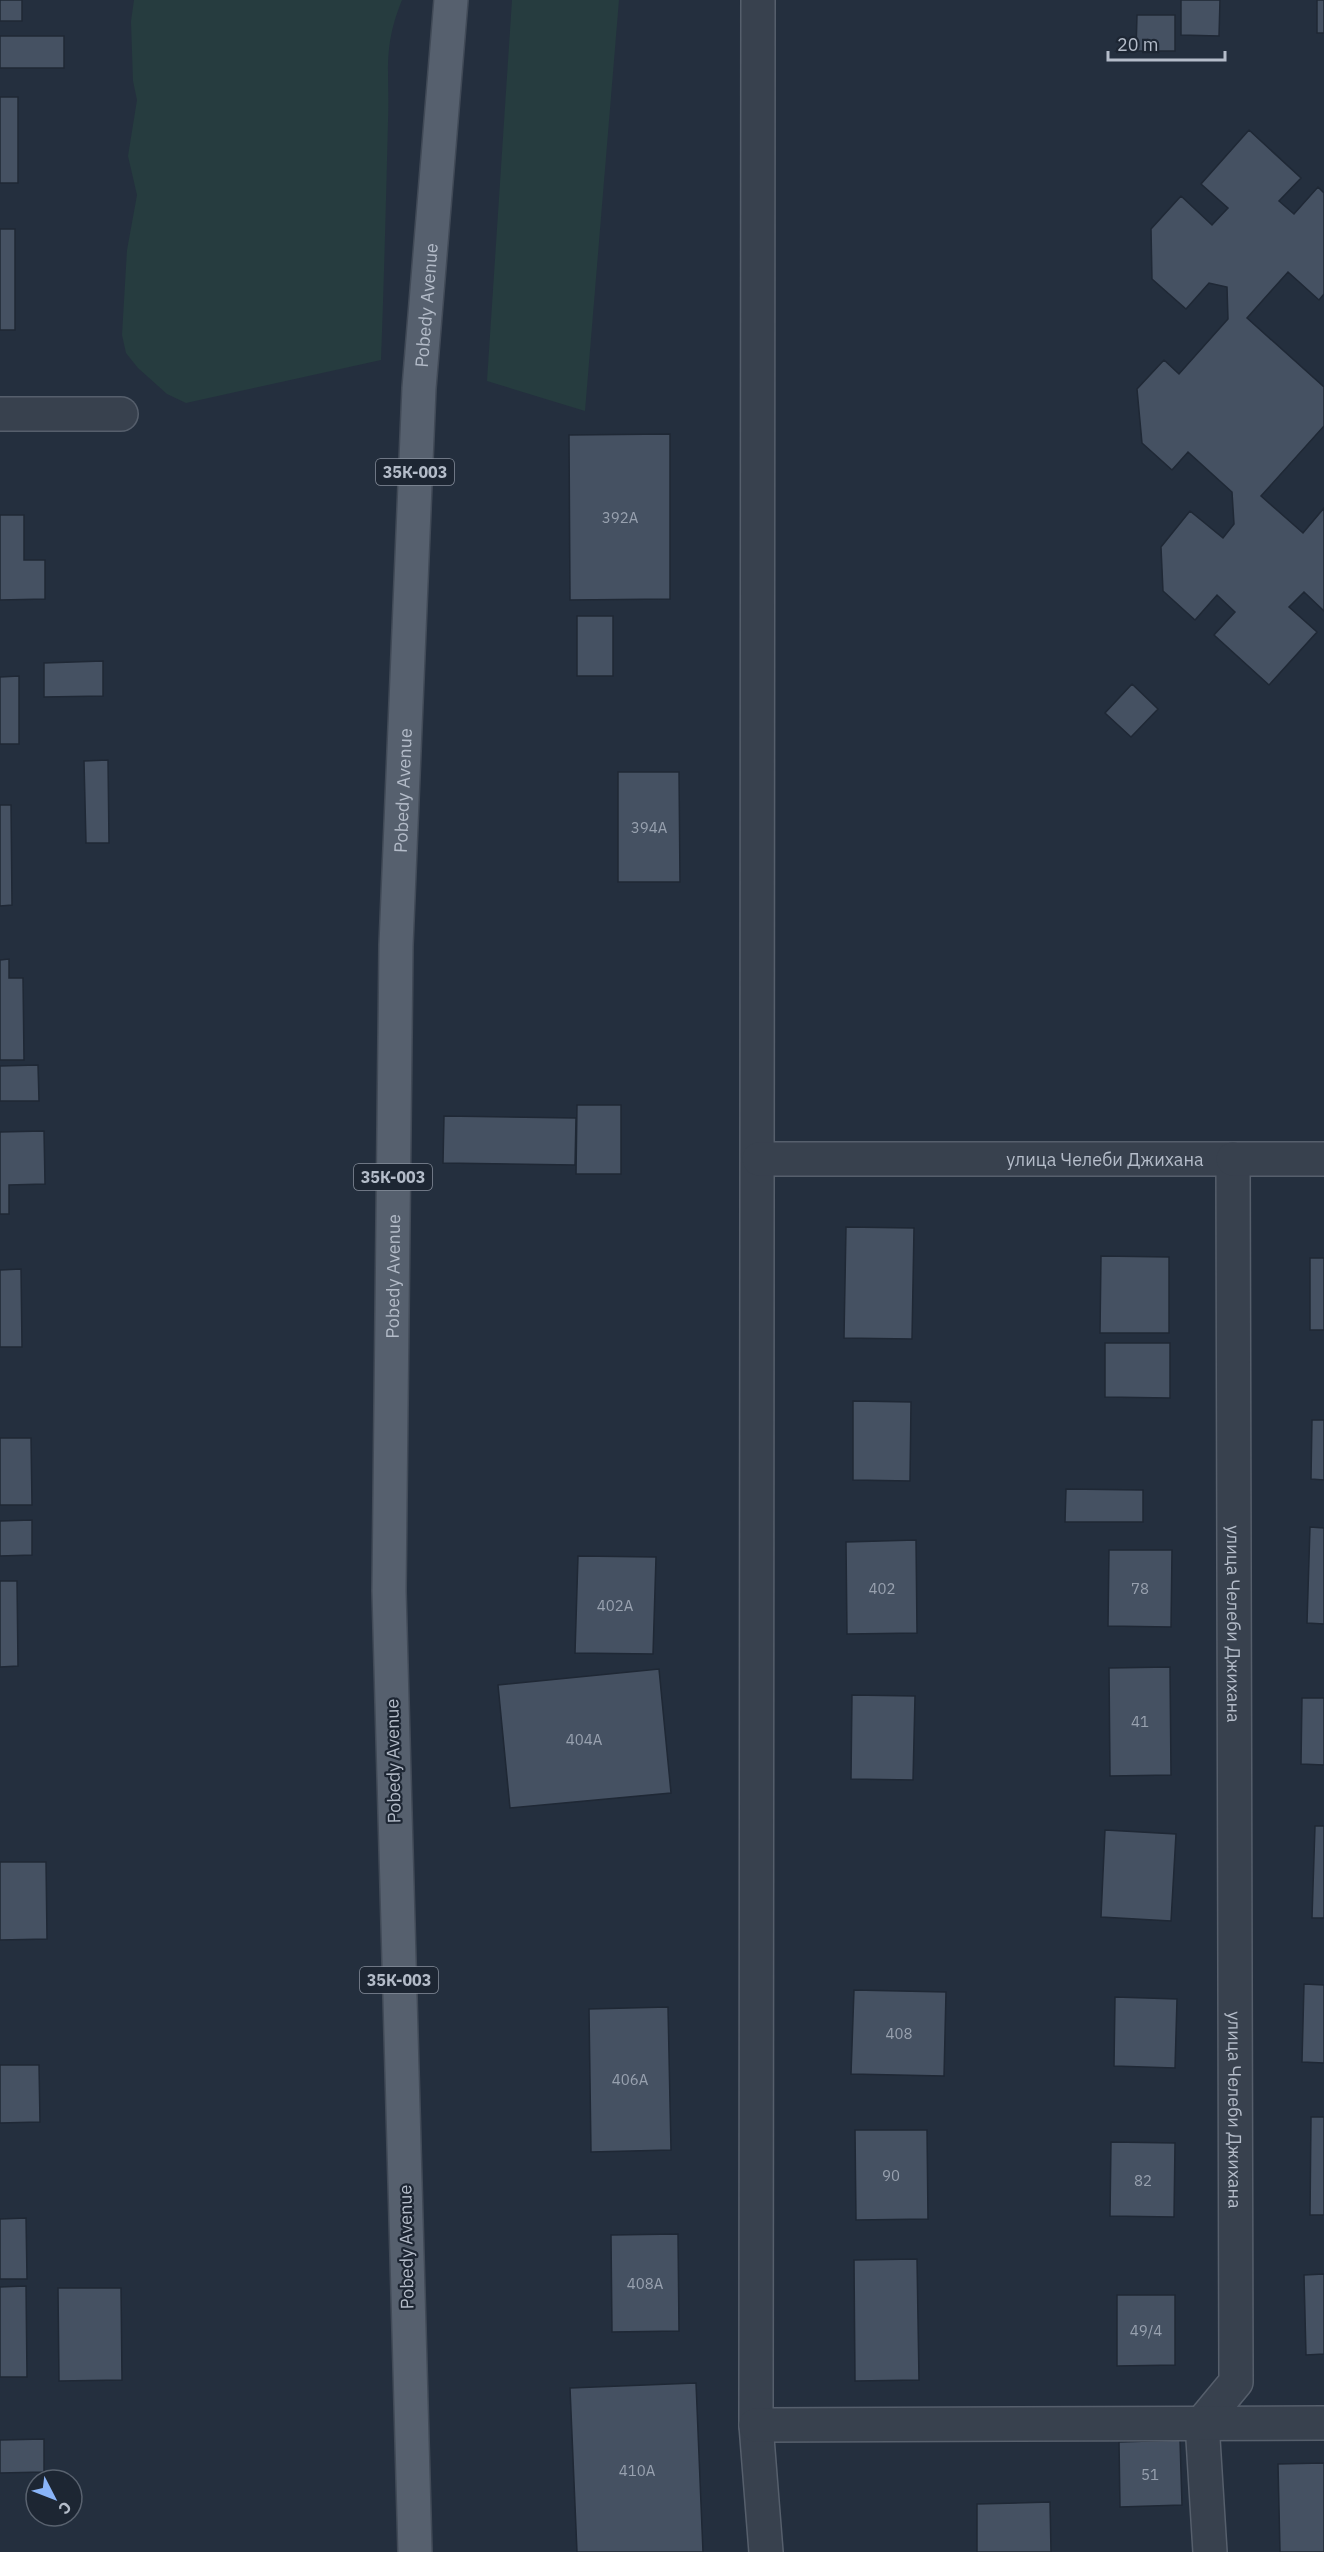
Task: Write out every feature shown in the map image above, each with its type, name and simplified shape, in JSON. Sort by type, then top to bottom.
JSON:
[{"type":"main road","name":"Pobedy Avenue","points":[[415,2552],[389,1591],[396,945],[419,388],[451,0]]},
{"type":"street","points":[[758,0],[759,1159],[756,2425],[766,2552]]},
{"type":"street","points":[[0,414],[121,414]]},
{"type":"street","name":"улица Челеби Джихана","points":[[759,1159],[1233,1159],[1236,2382],[1202,2422]]},
{"type":"street","points":[[1233,1159],[1324,1159]]},
{"type":"street","points":[[1202,2422],[1210,2552]]},
{"type":"street","points":[[756,2425],[1324,2423]]},
{"type":"green space","points":[[134,0],[402,0],[392,33],[388,61],[381,360],[186,403],[167,394],[138,368],[126,353],[122,335],[127,250],[137,195],[128,156],[137,100],[133,81],[131,21]]},
{"type":"green space","points":[[512,0],[619,0],[585,411],[487,381]]},
{"type":"building","points":[[0,0],[22,0],[22,21],[0,21]]},
{"type":"building","points":[[1181,0],[1220,0],[1219,36],[1181,35]]},
{"type":"building","points":[[1317,0],[1324,0],[1324,33],[1317,33]]},
{"type":"building","points":[[1137,15],[1175,15],[1175,51],[1136,51]]},
{"type":"building","points":[[0,36],[64,36],[64,68],[0,68]]},
{"type":"building","points":[[0,97],[18,97],[18,183],[0,183]]},
{"type":"building","points":[[1249,130],[1301,178],[1279,201],[1294,214],[1318,187],[1324,193],[1324,294],[1319,300],[1288,272],[1247,318],[1324,387],[1324,426],[1261,496],[1303,533],[1324,508],[1324,611],[1304,592],[1289,607],[1317,632],[1269,685],[1214,635],[1235,612],[1217,595],[1195,620],[1163,591],[1161,547],[1190,511],[1223,538],[1234,524],[1232,492],[1188,452],[1172,470],[1142,443],[1137,389],[1164,360],[1179,374],[1228,319],[1227,287],[1209,283],[1186,309],[1152,279],[1151,229],[1181,196],[1212,225],[1228,208],[1201,184]]},
{"type":"building","points":[[0,229],[15,229],[15,330],[0,330]]},
{"type":"building","points":[[670,434],[670,599],[570,600],[569,435]]},
{"type":"building","points":[[0,515],[24,515],[24,560],[45,560],[45,599],[0,600]]},
{"type":"building","points":[[577,616],[613,616],[613,676],[577,676]]},
{"type":"building","points":[[103,661],[103,696],[44,697],[44,663]]},
{"type":"building","points":[[19,676],[19,744],[0,744],[0,677]]},
{"type":"building","points":[[1132,684],[1158,709],[1131,737],[1105,713]]},
{"type":"building","points":[[108,760],[109,843],[86,843],[84,761]]},
{"type":"building","points":[[618,772],[679,772],[680,882],[618,882]]},
{"type":"building","points":[[0,805],[11,805],[12,905],[0,906]]},
{"type":"building","points":[[9,959],[9,978],[23,978],[24,1060],[0,1060],[0,960]]},
{"type":"building","points":[[38,1065],[39,1101],[0,1101],[0,1066]]},
{"type":"building","points":[[577,1105],[621,1105],[621,1174],[576,1174]]},
{"type":"building","points":[[444,1116],[576,1118],[575,1165],[443,1163]]},
{"type":"building","points":[[44,1131],[45,1184],[9,1185],[9,1214],[0,1214],[0,1132]]},
{"type":"building","points":[[846,1227],[914,1228],[912,1339],[844,1338]]},
{"type":"building","points":[[1101,1256],[1169,1257],[1169,1333],[1100,1333]]},
{"type":"building","points":[[1310,1258],[1324,1258],[1324,1330],[1310,1330]]},
{"type":"building","points":[[21,1269],[22,1347],[0,1347],[0,1270]]},
{"type":"building","points":[[1105,1343],[1170,1343],[1170,1398],[1105,1397]]},
{"type":"building","points":[[853,1401],[911,1402],[910,1481],[853,1480]]},
{"type":"building","points":[[1312,1420],[1324,1420],[1324,1480],[1311,1479]]},
{"type":"building","points":[[0,1438],[31,1438],[32,1505],[0,1505]]},
{"type":"building","points":[[1066,1489],[1143,1490],[1143,1522],[1065,1522]]},
{"type":"building","points":[[32,1520],[32,1555],[0,1556],[0,1521]]},
{"type":"building","points":[[1310,1527],[1324,1528],[1324,1624],[1307,1623]]},
{"type":"building","points":[[916,1540],[917,1633],[847,1634],[846,1542]]},
{"type":"building","points":[[1109,1550],[1172,1550],[1171,1627],[1108,1626]]},
{"type":"building","points":[[578,1556],[656,1557],[653,1654],[575,1653]]},
{"type":"building","points":[[0,1581],[17,1581],[18,1666],[0,1667]]},
{"type":"building","points":[[1170,1667],[1171,1775],[1110,1776],[1109,1668]]},
{"type":"building","points":[[659,1669],[671,1793],[510,1808],[498,1685]]},
{"type":"building","points":[[852,1695],[915,1696],[913,1780],[851,1779]]},
{"type":"building","points":[[1302,1698],[1324,1698],[1324,1765],[1301,1764]]},
{"type":"building","points":[[1315,1826],[1324,1826],[1324,1918],[1312,1918]]},
{"type":"building","points":[[1105,1830],[1176,1834],[1171,1921],[1101,1917]]},
{"type":"building","points":[[0,1862],[46,1862],[47,1939],[0,1940]]},
{"type":"building","points":[[1304,1984],[1324,1985],[1324,2063],[1302,2062]]},
{"type":"building","points":[[854,1990],[946,1992],[944,2076],[851,2074]]},
{"type":"building","points":[[1115,1997],[1177,1999],[1175,2068],[1114,2066]]},
{"type":"building","points":[[668,2007],[671,2150],[591,2152],[589,2009]]},
{"type":"building","points":[[0,2065],[39,2065],[40,2122],[0,2123]]},
{"type":"building","points":[[1311,2117],[1324,2117],[1324,2215],[1310,2215]]},
{"type":"building","points":[[855,2130],[927,2130],[928,2219],[856,2220]]},
{"type":"building","points":[[1111,2142],[1175,2143],[1174,2217],[1110,2216]]},
{"type":"building","points":[[26,2218],[27,2279],[0,2279],[0,2219]]},
{"type":"building","points":[[678,2234],[679,2331],[612,2332],[611,2235]]},
{"type":"building","points":[[917,2259],[919,2380],[855,2381],[854,2260]]},
{"type":"building","points":[[1324,2274],[1324,2354],[1306,2355],[1304,2275]]},
{"type":"building","points":[[26,2286],[27,2377],[0,2377],[0,2287]]},
{"type":"building","points":[[58,2288],[121,2288],[122,2380],[59,2381]]},
{"type":"building","points":[[1117,2295],[1175,2295],[1175,2365],[1117,2366]]},
{"type":"building","points":[[696,2383],[703,2552],[577,2552],[570,2388]]},
{"type":"building","points":[[44,2439],[44,2468],[24,2468],[24,2472],[0,2473],[0,2440]]},
{"type":"building","points":[[1180,2440],[1182,2505],[1120,2507],[1119,2442]]},
{"type":"building","points":[[1324,2463],[1324,2552],[1280,2552],[1278,2464]]},
{"type":"building","points":[[1050,2502],[1051,2552],[977,2552],[977,2504]]}]
